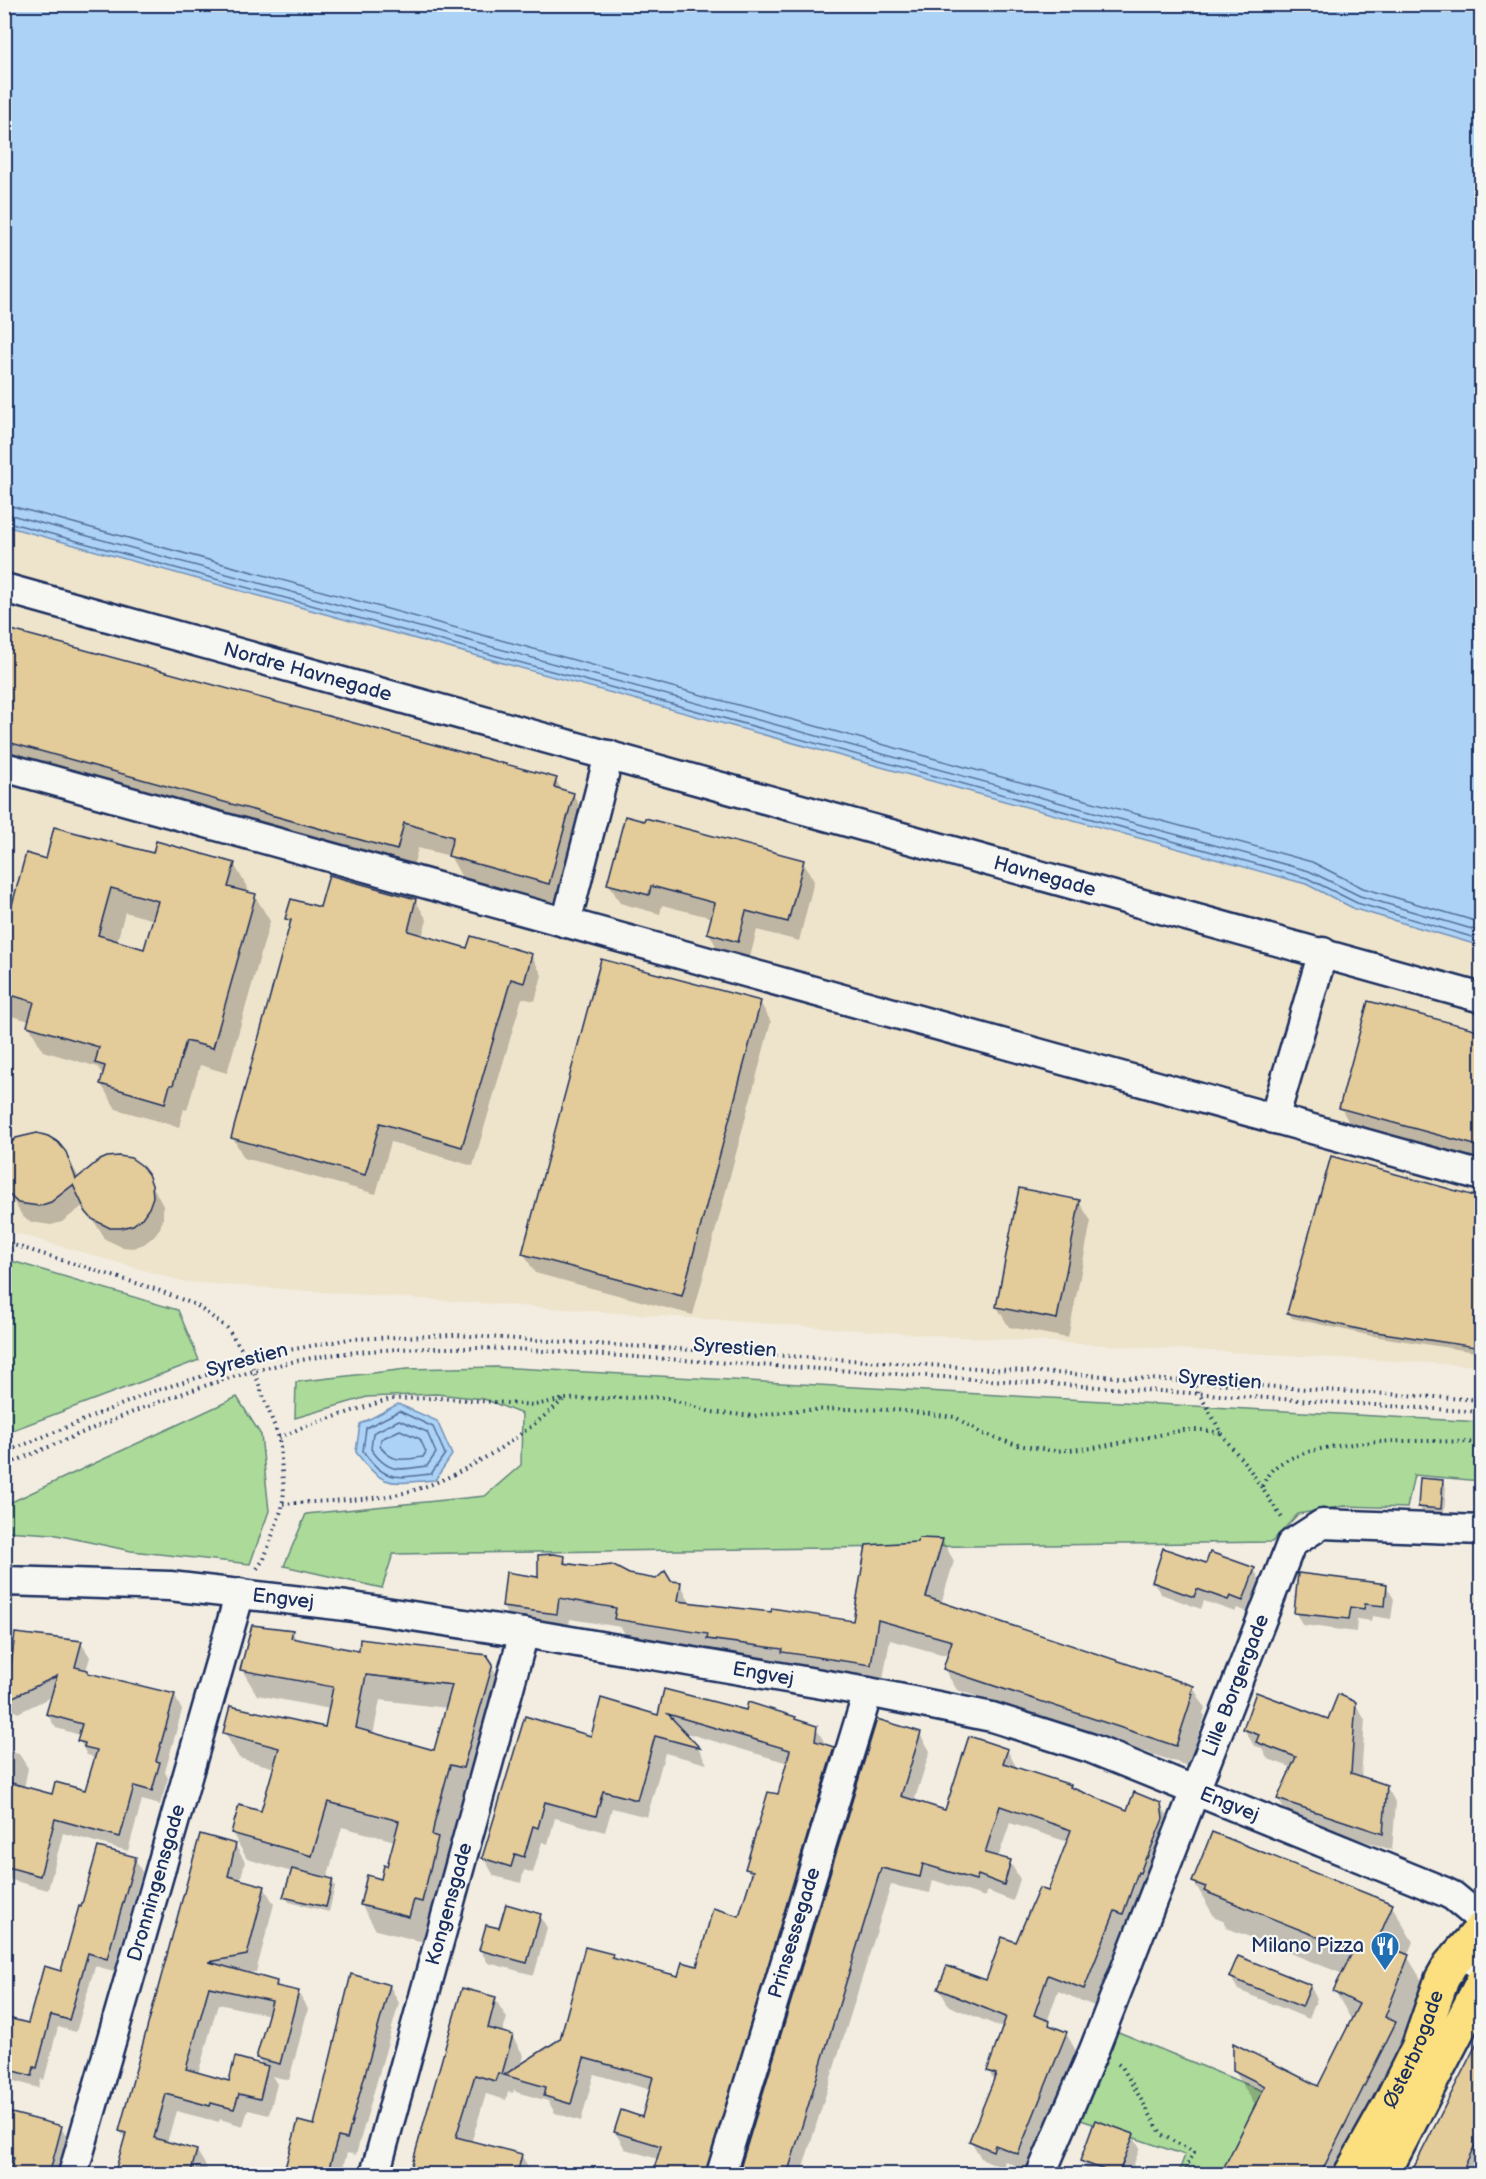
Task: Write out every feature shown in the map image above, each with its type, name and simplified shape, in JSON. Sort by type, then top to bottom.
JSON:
[{"type":"main road","name":"Østerbrogade","points":[[1351,2175],[1418,2048],[1442,1980],[1471,1960],[1482,1928]]},
{"type":"main road","name":"Østerbrogade","points":[[1383,2175],[1482,1983]]},
{"type":"street","name":"Nordre Havnegade","points":[[4,588],[609,755]]},
{"type":"street","points":[[566,923],[609,755]]},
{"type":"street","name":"Havnegade","points":[[609,755],[1482,998]]},
{"type":"street","points":[[4,767],[1482,1176]]},
{"type":"street","points":[[1274,1119],[1323,952]]},
{"type":"street","points":[[1291,1544],[1322,1524],[1482,1530]]},
{"type":"street","name":"Lille Borgergade","points":[[1041,2175],[1094,2050],[1291,1544]]},
{"type":"street","name":"Engvej","points":[[4,1581],[170,1586],[240,1593],[524,1633],[868,1692],[992,1717],[1090,1748],[1445,1892],[1482,1920]]},
{"type":"street","name":"Dronningensgade","points":[[73,2175],[240,1593]]},
{"type":"street","name":"Kongensgade","points":[[375,2175],[524,1633]]},
{"type":"street","name":"Prinsessegade","points":[[721,2175],[868,1692]]},
{"type":"path","points":[[4,1242],[154,1289],[196,1305],[227,1328],[250,1361],[279,1438],[284,1491],[264,1559],[240,1593]]},
{"type":"path","name":"Syrestien","points":[[4,1453],[154,1391],[289,1350],[349,1339],[455,1335],[1482,1400]]},
{"type":"path","name":"Syrestien","points":[[4,1466],[184,1394],[254,1372],[328,1355],[399,1348],[461,1347],[1482,1412]]},
{"type":"path","points":[[1192,1381],[1221,1433],[1280,1513],[1291,1544]]},
{"type":"path","points":[[279,1438],[303,1427],[390,1399],[439,1398],[535,1405],[565,1399],[664,1397],[711,1412],[753,1416],[799,1410],[896,1410],[955,1417],[983,1434],[1017,1445],[1055,1451],[1094,1448],[1184,1430],[1221,1433]]},
{"type":"path","points":[[282,1504],[390,1496],[462,1472],[543,1419],[565,1399]]},
{"type":"path","points":[[1262,1486],[1270,1472],[1279,1464],[1297,1455],[1334,1447],[1386,1440],[1482,1443]]},
{"type":"path","points":[[1094,2050],[1122,2067],[1162,2135],[1194,2152],[1185,2170],[1185,2175]]},
{"type":"shaded area","points":[[4,526],[1306,884],[1355,909],[1481,946],[1481,1366],[943,1336],[185,1282],[5,1230]]},
{"type":"green space","points":[[5,1259],[178,1310],[199,1360],[5,1433]]},
{"type":"green space","points":[[496,1367],[1481,1422],[1481,1481],[1414,1475],[1407,1508],[1344,1506],[1298,1514],[1272,1542],[393,1554],[382,1588],[284,1566],[306,1514],[485,1496],[521,1465],[522,1414],[484,1399],[436,1394],[367,1397],[295,1418],[296,1382],[407,1369]]},
{"type":"green space","points":[[237,1397],[261,1435],[269,1511],[250,1564],[131,1551],[52,1534],[5,1531],[5,1505]]},
{"type":"green space","points":[[1116,2031],[1263,2091],[1223,2174],[1178,2174],[1185,2155],[1081,2120]]},
{"type":"water","points":[[4,5],[1481,5],[1481,946],[1355,909],[1306,884],[5,526]]},
{"type":"water","points":[[398,1404],[437,1421],[452,1455],[435,1480],[390,1481],[374,1473],[356,1452],[360,1424]]},
{"type":"building","points":[[4,628],[557,778],[554,787],[574,793],[549,884],[448,856],[453,837],[404,823],[397,850],[4,741]]},
{"type":"building","points":[[625,816],[644,821],[645,818],[804,860],[788,922],[746,911],[738,942],[707,933],[715,903],[651,886],[649,895],[607,884]]},
{"type":"building","points":[[54,827],[153,853],[156,841],[235,863],[228,887],[256,894],[213,1048],[186,1041],[173,1085],[170,1085],[165,1103],[100,1084],[105,1066],[95,1063],[99,1047],[27,1026],[34,1002],[4,993],[4,903],[12,905],[26,853],[46,859]],"holes":[[[111,888],[158,901],[144,949],[98,935]]]},
{"type":"building","points":[[329,875],[416,899],[408,931],[467,948],[471,936],[532,954],[524,983],[511,979],[462,1147],[380,1123],[365,1175],[231,1138],[291,920],[285,919],[291,899],[320,907]]},
{"type":"building","points":[[601,959],[761,1001],[682,1296],[522,1254]]},
{"type":"building","points":[[1368,1001],[1482,1031],[1482,1147],[1339,1108]]},
{"type":"building","points":[[37,1133],[58,1142],[66,1152],[76,1179],[98,1161],[107,1157],[131,1158],[141,1165],[148,1174],[153,1197],[142,1218],[133,1225],[110,1228],[92,1219],[86,1212],[73,1185],[51,1202],[39,1206],[18,1203],[4,1190],[4,1150],[16,1138]]},
{"type":"building","points":[[1331,1156],[1482,1198],[1482,1348],[1363,1330],[1287,1313]]},
{"type":"building","points":[[1019,1188],[1080,1200],[1057,1319],[996,1307]]},
{"type":"building","points":[[1420,1478],[1443,1480],[1441,1509],[1418,1507]]},
{"type":"building","points":[[919,1538],[943,1539],[926,1597],[1194,1686],[1176,1746],[943,1669],[952,1641],[878,1620],[871,1665],[782,1652],[783,1649],[707,1639],[708,1634],[614,1619],[616,1608],[559,1598],[557,1614],[502,1607],[506,1572],[538,1577],[538,1555],[554,1554],[565,1556],[564,1563],[591,1567],[612,1565],[629,1574],[656,1579],[665,1571],[671,1581],[681,1582],[678,1601],[771,1612],[772,1608],[853,1621],[866,1545],[917,1542]]},
{"type":"building","points":[[1163,1548],[1206,1563],[1210,1552],[1255,1568],[1243,1601],[1230,1596],[1228,1600],[1197,1589],[1194,1597],[1152,1582]]},
{"type":"building","points":[[1298,1573],[1387,1584],[1385,1606],[1365,1604],[1364,1609],[1351,1607],[1349,1619],[1294,1613]]},
{"type":"building","points":[[252,1625],[293,1630],[291,1638],[359,1651],[360,1639],[487,1655],[493,1664],[463,1768],[450,1765],[435,1820],[432,1835],[438,1837],[422,1902],[414,1900],[409,1917],[360,1905],[367,1875],[381,1879],[384,1865],[387,1866],[399,1821],[328,1802],[312,1856],[231,1833],[239,1805],[261,1811],[279,1748],[223,1733],[230,1706],[325,1727],[333,1687],[240,1670]],"holes":[[[366,1675],[452,1685],[434,1750],[356,1728]]]},
{"type":"building","points":[[15,1633],[82,1641],[75,1667],[88,1670],[88,1673],[175,1694],[156,1761],[160,1762],[152,1791],[134,1786],[120,1837],[55,1819],[40,1876],[4,1866],[4,1781],[52,1794],[55,1782],[85,1790],[97,1750],[84,1747],[85,1743],[77,1741],[82,1724],[46,1714],[57,1676],[7,1700]]},
{"type":"building","points":[[664,1689],[746,1710],[748,1702],[796,1717],[795,1719],[817,1726],[815,1741],[834,1747],[705,2175],[652,2175],[661,2146],[614,2132],[621,2110],[642,2117],[653,2077],[584,2058],[571,2104],[544,2096],[546,2087],[504,2075],[560,2039],[585,1947],[613,1954],[612,1958],[678,1976],[682,1962],[697,1966],[713,1908],[739,1916],[753,1871],[745,1869],[768,1792],[778,1794],[790,1750],[668,1714],[700,1748],[655,1736],[637,1800],[603,1791],[596,1816],[545,1802],[538,1828],[533,1826],[524,1857],[515,1854],[511,1867],[482,1858],[525,1716],[591,1736],[601,1698],[658,1715]]},
{"type":"building","points":[[1256,1692],[1328,1719],[1338,1694],[1356,1702],[1351,1773],[1387,1785],[1383,1834],[1277,1799],[1296,1757],[1256,1742],[1259,1735],[1243,1729]]},
{"type":"building","points":[[877,1719],[921,1732],[901,1796],[945,1810],[969,1736],[1008,1749],[1003,1763],[1071,1785],[1070,1787],[1127,1810],[1134,1792],[1161,1803],[1163,1819],[1140,1873],[1138,1872],[1123,1914],[1115,1911],[1084,1989],[1048,1975],[1034,2015],[1050,2021],[1049,2025],[1067,2032],[1018,2154],[995,2145],[993,2151],[969,2141],[996,2074],[987,2071],[1006,2017],[938,1989],[947,1966],[986,1980],[1002,1937],[1016,1942],[1039,1888],[1048,1891],[1071,1830],[1000,1806],[985,1853],[1011,1860],[1004,1885],[978,1875],[976,1880],[923,1864],[920,1877],[881,1868],[787,2175],[738,2175]]},
{"type":"building","points":[[1212,1832],[1393,1904],[1377,1942],[1409,1955],[1385,2017],[1396,2022],[1320,2175],[1220,2175],[1265,2086],[1233,2070],[1233,2043],[1318,2086],[1359,2004],[1333,1991],[1353,1951],[1204,1891],[1206,1887],[1192,1882]]},
{"type":"building","points":[[200,1834],[236,1844],[228,1876],[265,1886],[247,1955],[209,1962],[277,1981],[276,1986],[299,1991],[280,2064],[256,2058],[272,2001],[209,1987],[186,2069],[229,2081],[235,2057],[268,2066],[260,2099],[239,2094],[234,2109],[211,2103],[210,2106],[166,2094],[154,2138],[197,2150],[190,2175],[114,2175],[126,2133],[119,2131]]},
{"type":"building","points":[[98,1847],[136,1857],[107,1959],[88,1953],[69,2020],[51,2015],[37,2068],[34,2067],[32,2076],[4,2068],[4,2017],[28,2023],[44,1966],[61,1971]]},
{"type":"building","points":[[292,1869],[333,1879],[326,1907],[283,1897]]},
{"type":"building","points":[[506,1904],[541,1914],[527,1963],[479,1950],[486,1925],[499,1928]]},
{"type":"building","points":[[1238,1956],[1311,1985],[1302,2007],[1229,1977]]},
{"type":"building","points":[[351,1974],[390,1985],[347,2139],[338,2137],[327,2175],[283,2175],[298,2121],[314,2125]]},
{"type":"building","points":[[462,1988],[496,1997],[488,2028],[513,2035],[502,2074],[498,2073],[495,2081],[475,2075],[456,2137],[522,2154],[517,2175],[409,2175]]},
{"type":"building","points":[[1482,2033],[1482,2131],[1460,2175],[1410,2175]]},
{"type":"building","points":[[4,2111],[62,2126],[49,2175],[9,2175],[14,2158],[4,2156]]},
{"type":"building","points":[[1095,2120],[1134,2134],[1118,2175],[1080,2161]]},
{"type":"place","name":"Milano Pizza","points":[[1385,1972]]}]
